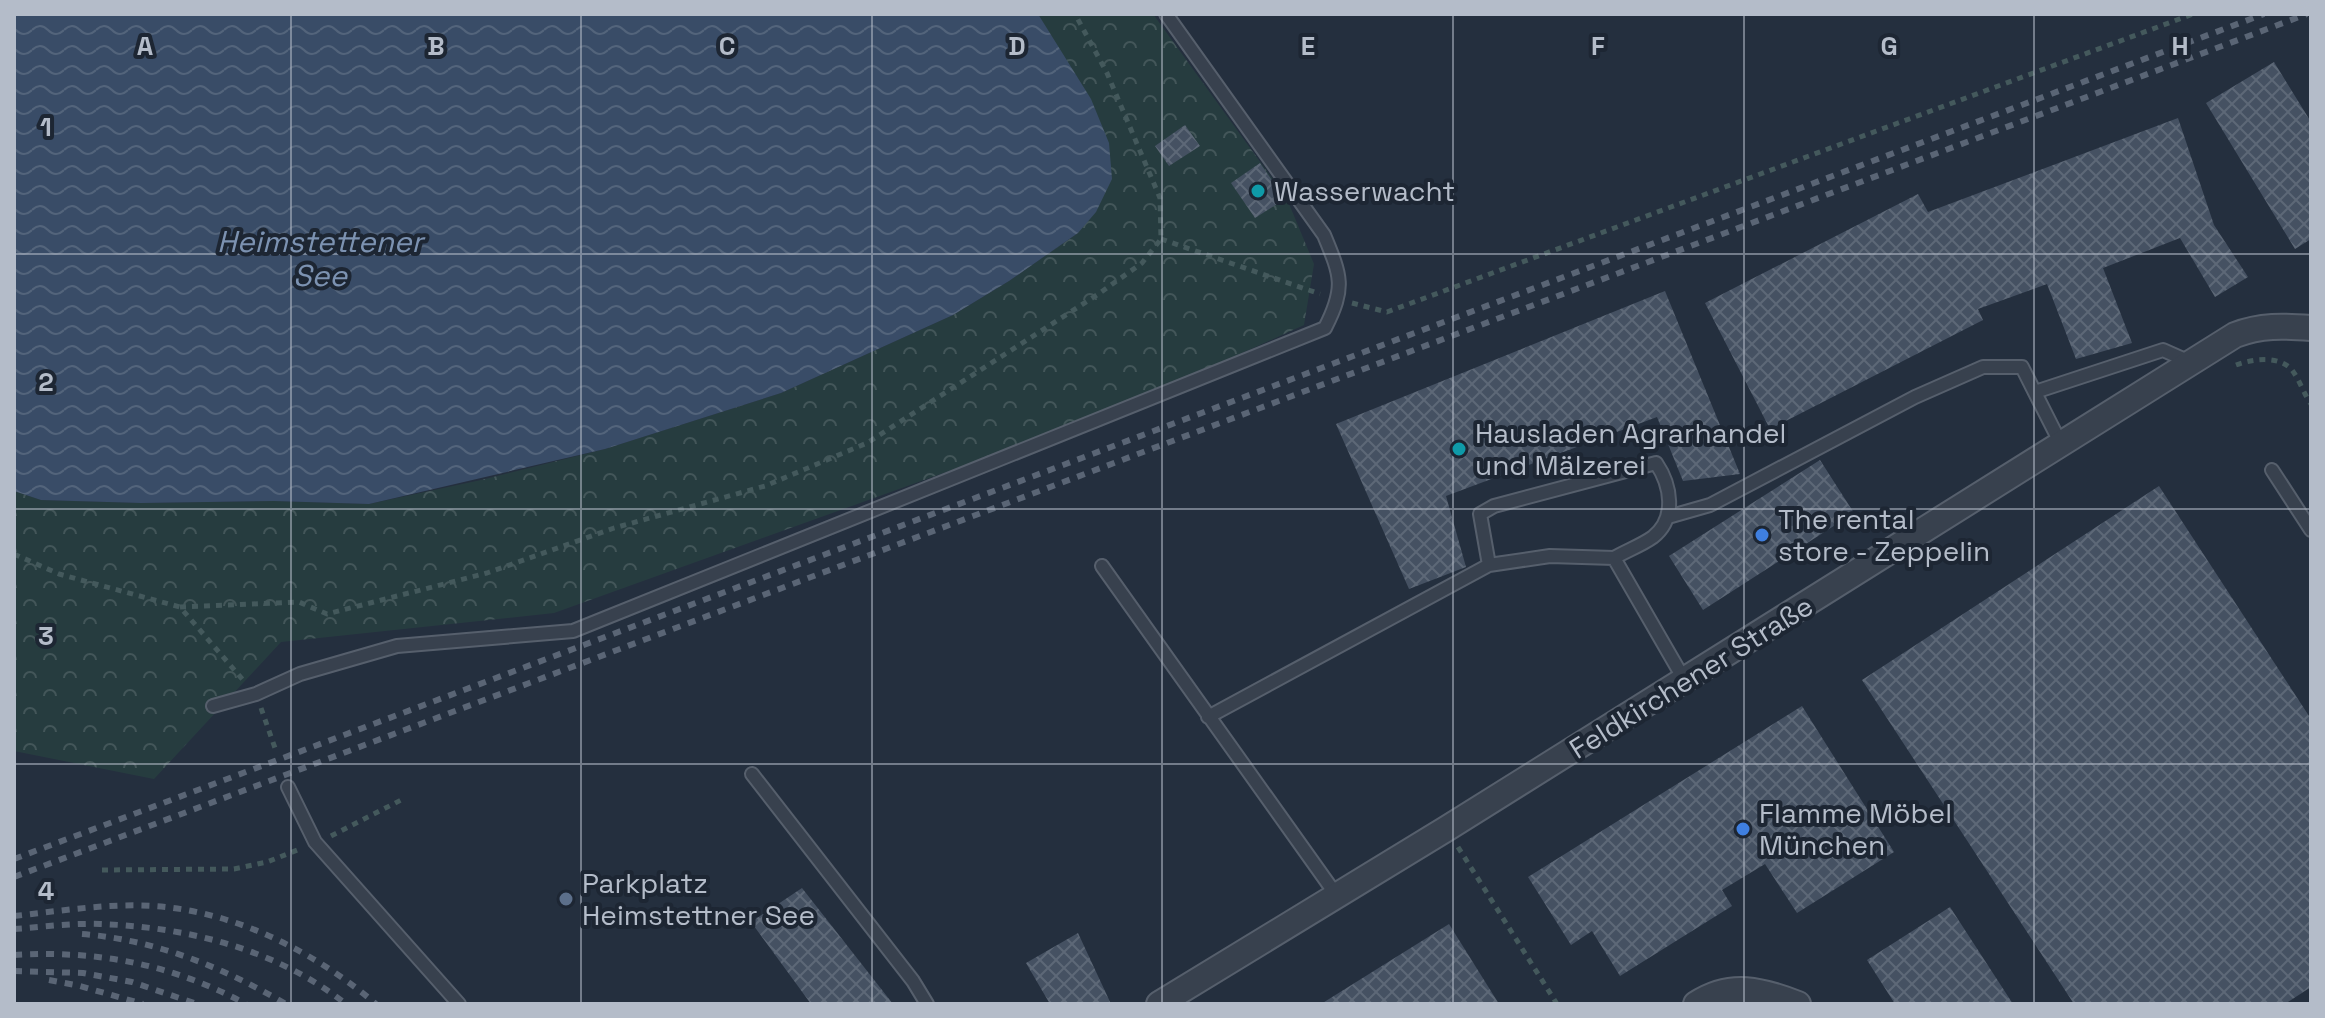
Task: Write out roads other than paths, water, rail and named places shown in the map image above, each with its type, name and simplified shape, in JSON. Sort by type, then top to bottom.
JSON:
[{"type":"street","name":"Feldkirchener Straße","points":[[1159,1004],[1685,681],[2235,335],[2255,327],[2311,328]]},
{"type":"street","points":[[1696,1004],[1733,990],[1764,991],[1798,1004]]},
{"type":"lane","points":[[213,706],[256,694],[300,674],[397,646],[573,631],[1325,328],[1339,300],[1339,270],[1324,235],[1166,14]]},
{"type":"lane","points":[[2035,392],[2163,350],[2191,362]]},
{"type":"lane","points":[[1668,517],[1710,505],[1915,397],[1983,367],[2022,367],[2061,444]]},
{"type":"lane","points":[[1208,717],[1489,565],[1550,556],[1614,558],[1654,536],[1668,517],[1669,498],[1665,477],[1656,463],[1494,506],[1480,514],[1489,565]]},
{"type":"lane","points":[[2272,470],[2311,530]]},
{"type":"lane","points":[[1614,558],[1685,681]]},
{"type":"lane","points":[[1102,566],[1337,896]]},
{"type":"lane","points":[[752,774],[913,981],[927,1004]]},
{"type":"lane","points":[[288,787],[315,842],[459,1004]]},
{"type":"water","name":"Heimstettener See","points":[[14,14],[1038,14],[1091,99],[1109,143],[1112,179],[1096,212],[1078,233],[953,315],[781,393],[605,449],[369,504],[41,500],[14,491]]},
{"type":"railway","points":[[14,859],[2264,14]]},
{"type":"railway","points":[[14,877],[2307,14]]},
{"type":"railway","points":[[14,916],[137,905],[215,917],[244,926],[301,952],[376,1004]]},
{"type":"railway","points":[[14,929],[100,924],[198,936],[260,955],[319,985],[346,1004]]},
{"type":"railway","points":[[82,934],[136,942],[188,957],[238,978],[286,1004]]},
{"type":"railway","points":[[14,955],[75,955],[133,963],[190,979],[246,1004]]},
{"type":"railway","points":[[14,971],[83,973],[132,982],[197,1004]]},
{"type":"railway","points":[[49,980],[143,1004]]},
{"type":"place","name":"Wasserwacht","points":[[1258,191]]},
{"type":"place","name":"Hausladen Agrarhandel und Mälzerei","points":[[1459,449]]},
{"type":"place","name":"The rental store - Zeppelin","points":[[1762,535]]},
{"type":"place","name":"Flamme Möbel München","points":[[1743,829]]},
{"type":"place","name":"Parkplatz Heimstettner See","points":[[566,899]]}]
